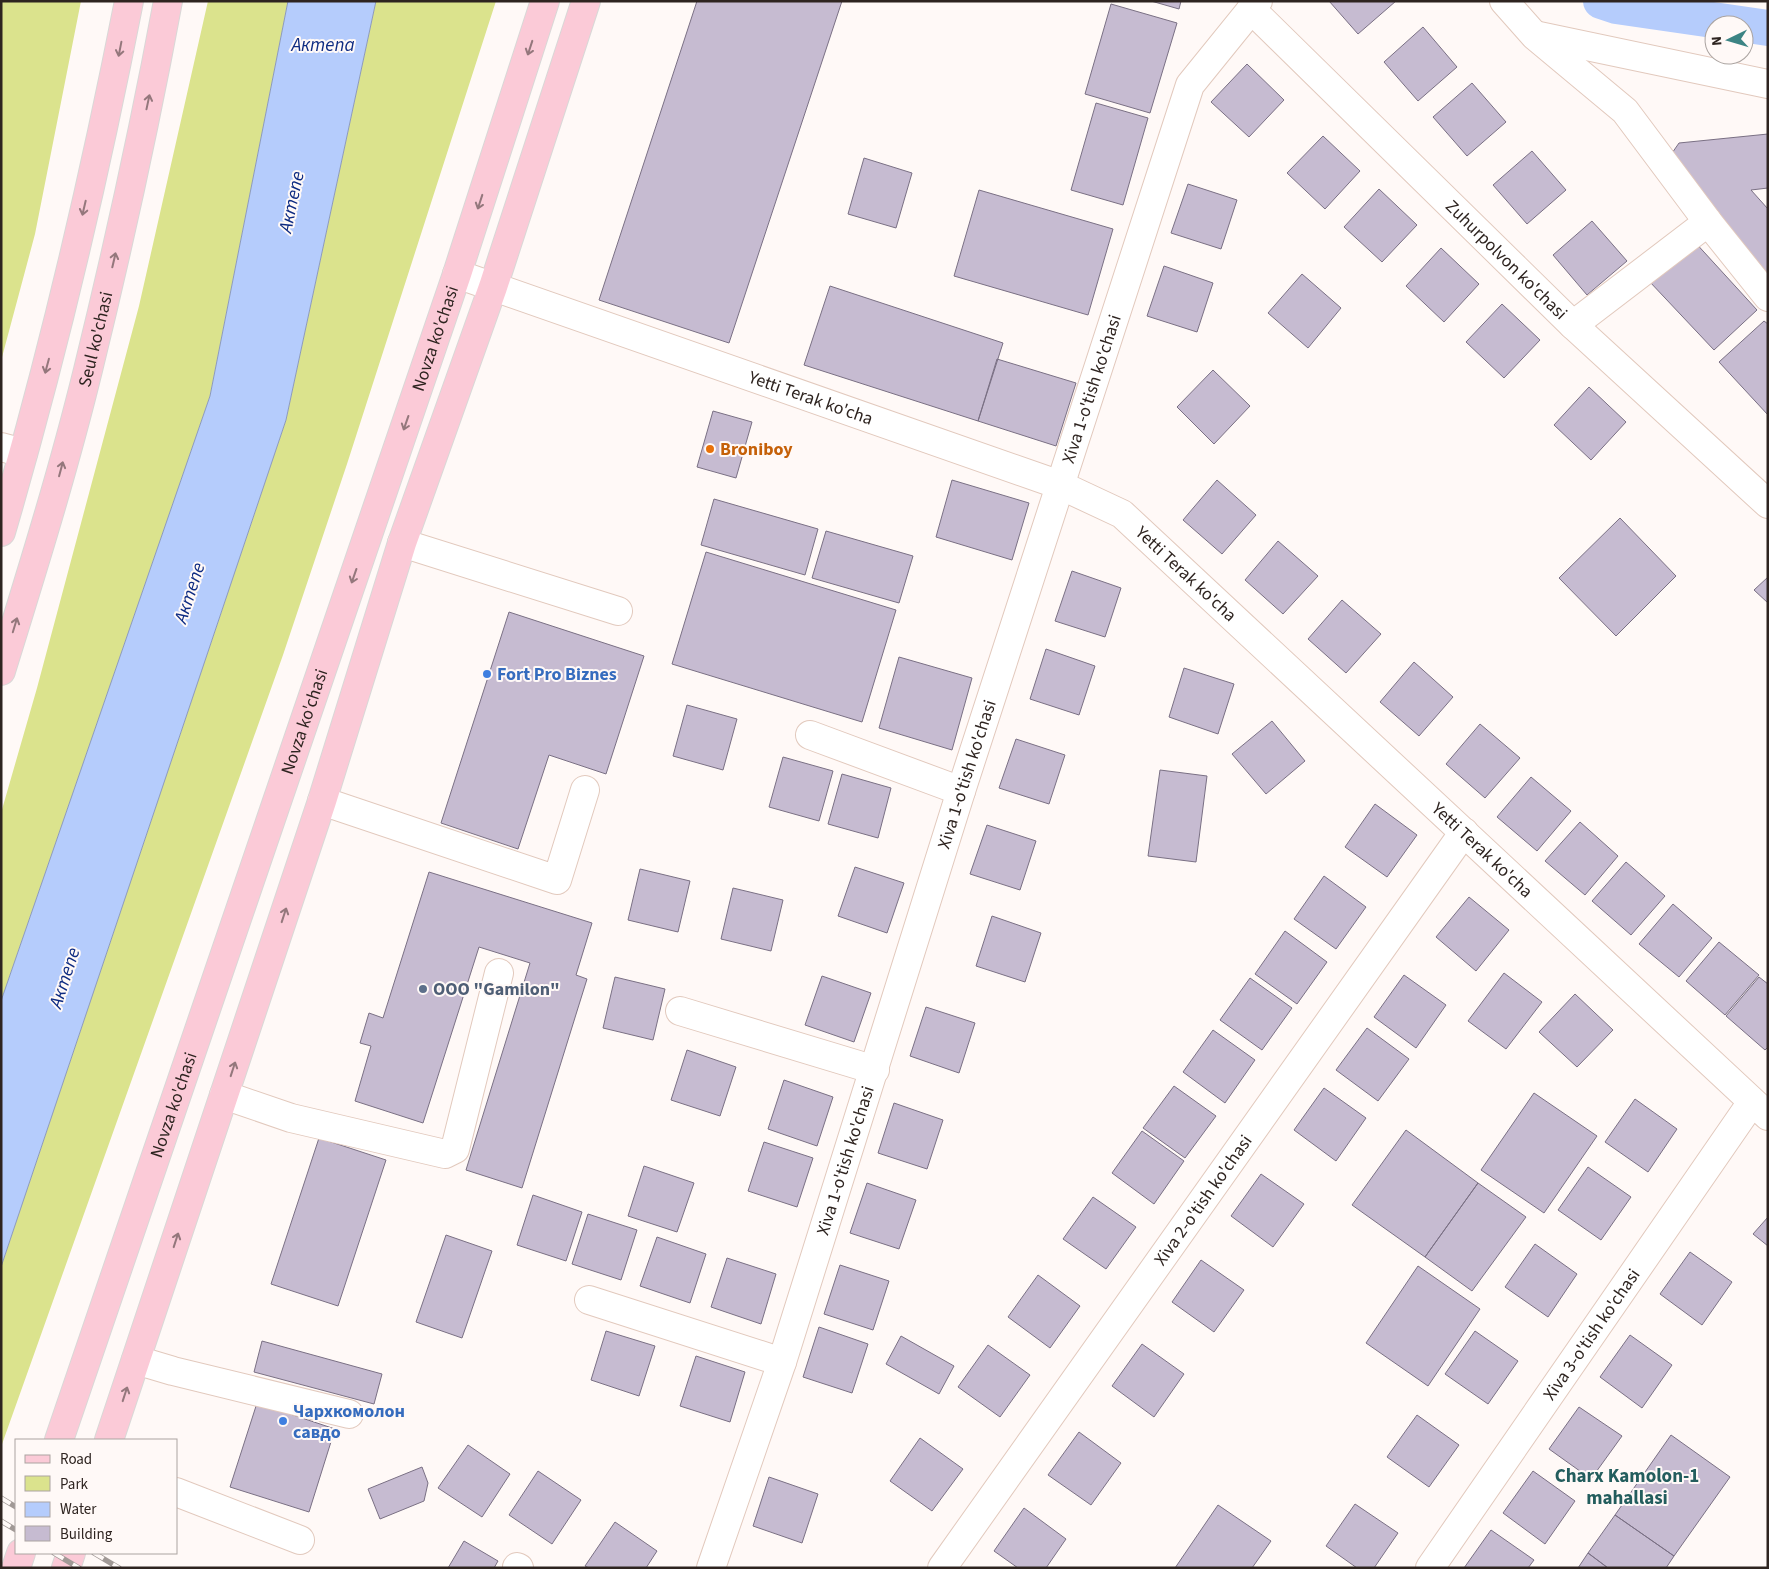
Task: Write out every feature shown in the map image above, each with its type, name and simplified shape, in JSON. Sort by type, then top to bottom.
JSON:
[{"type":"main road","points":[[1,532],[12,450],[84,210],[129,1]]},
{"type":"main road","name":"Seul ko'chasi","points":[[1,671],[48,518],[88,371],[122,223],[168,1]]},
{"type":"main road","name":"Novza ko'chasi","points":[[59,1439],[457,274],[545,1]]},
{"type":"main road","name":"Novza ko'chasi","points":[[109,1439],[322,801],[402,543],[493,287],[586,1]]},
{"type":"main road","points":[[16,1568],[21,1554]]},
{"type":"main road","points":[[66,1568],[72,1554]]},
{"type":"street","points":[[1504,1],[1535,36],[1625,111],[1708,222],[1768,297]]},
{"type":"street","name":"Zuhurpolvon ko'chasi","points":[[1255,5],[1573,325],[1768,504]]},
{"type":"street","name":"Xiva 1-o'tish ko'chasi","points":[[711,1568],[782,1362],[961,791],[1190,84],[1255,5]]},
{"type":"street","points":[[1535,36],[1768,84]]},
{"type":"street","points":[[1573,325],[1708,222]]},
{"type":"street","name":"Yetti Terak ko'cha","points":[[457,274],[1060,485],[1122,514],[1760,1109]]},
{"type":"street","points":[[402,543],[618,611]]},
{"type":"street","points":[[810,735],[961,791]]},
{"type":"street","points":[[322,801],[557,880],[585,790]]},
{"type":"street","name":"Xiva 2-o'tish ko'chasi","points":[[942,1568],[1464,832]]},
{"type":"street","points":[[224,1095],[291,1118],[445,1154],[455,1149],[499,972]]},
{"type":"street","points":[[680,1011],[875,1070]]},
{"type":"street","name":"Xiva 3-o'tish ko'chasi","points":[[1430,1568],[1760,1109]]},
{"type":"street","points":[[589,1300],[782,1362]]},
{"type":"street","points":[[136,1360],[349,1414]]},
{"type":"street","points":[[178,1493],[300,1540]]},
{"type":"green space","points":[[1,1],[81,1],[35,234],[1,361]]},
{"type":"green space","points":[[208,1],[288,1],[210,396],[1,1001],[1,813],[37,688],[139,306]]},
{"type":"green space","points":[[376,1],[496,1],[347,464],[283,655],[1,1447],[1,1267],[286,420]]},
{"type":"water","name":"Актепа","points":[[288,1],[376,1],[286,420],[1,1267],[1,1001],[210,396]]},
{"type":"building","points":[[697,1],[842,1],[729,343],[599,300]]},
{"type":"building","points":[[1151,1],[1181,1],[1179,9]]},
{"type":"building","points":[[1329,1],[1396,1],[1358,34]]},
{"type":"building","points":[[1111,4],[1177,23],[1150,113],[1085,94]]},
{"type":"building","points":[[1423,27],[1457,67],[1418,101],[1384,62]]},
{"type":"building","points":[[1247,64],[1284,100],[1249,137],[1211,102]]},
{"type":"building","points":[[1472,83],[1506,122],[1467,156],[1433,117]]},
{"type":"building","points":[[1096,103],[1148,118],[1123,205],[1071,190]]},
{"type":"building","points":[[1768,134],[1768,188],[1751,190],[1768,209],[1768,281],[1670,156],[1679,143]]},
{"type":"building","points":[[1323,136],[1360,171],[1325,209],[1287,173]]},
{"type":"building","points":[[1532,151],[1566,190],[1527,224],[1493,185]]},
{"type":"building","points":[[864,158],[912,173],[896,228],[848,214]]},
{"type":"building","points":[[1188,184],[1237,200],[1221,249],[1171,233]]},
{"type":"building","points":[[1379,189],[1417,225],[1382,262],[1344,227]]},
{"type":"building","points":[[979,190],[1113,229],[1088,315],[954,276]]},
{"type":"building","points":[[1592,221],[1627,261],[1587,295],[1553,255]]},
{"type":"building","points":[[1693,240],[1757,310],[1714,350],[1649,281]]},
{"type":"building","points":[[1441,248],[1479,284],[1444,322],[1406,286]]},
{"type":"building","points":[[1164,266],[1213,283],[1197,332],[1147,316]]},
{"type":"building","points":[[1302,274],[1341,308],[1308,348],[1268,313]]},
{"type":"building","points":[[830,286],[1003,343],[978,421],[804,365]]},
{"type":"building","points":[[1502,304],[1540,340],[1504,378],[1466,342]]},
{"type":"building","points":[[1764,321],[1768,324],[1768,415],[1719,362]]},
{"type":"building","points":[[997,359],[1076,383],[1056,446],[978,421]]},
{"type":"building","points":[[1213,370],[1250,406],[1214,444],[1177,407]]},
{"type":"building","points":[[1589,387],[1626,422],[1591,460],[1554,425]]},
{"type":"building","points":[[713,411],[752,422],[736,478],[697,467]]},
{"type":"building","points":[[952,480],[1029,503],[1012,560],[936,537]]},
{"type":"building","points":[[1217,480],[1256,515],[1222,554],[1183,520]]},
{"type":"building","points":[[714,499],[818,529],[805,575],[701,545]]},
{"type":"building","points":[[1620,518],[1676,576],[1616,636],[1559,578]]},
{"type":"building","points":[[826,531],[913,556],[899,603],[812,578]]},
{"type":"building","points":[[1278,541],[1318,576],[1283,614],[1245,580]]},
{"type":"building","points":[[706,552],[896,610],[862,722],[672,664]]},
{"type":"building","points":[[1072,571],[1121,588],[1105,637],[1055,621]]},
{"type":"building","points":[[1768,577],[1768,603],[1754,590]]},
{"type":"building","points":[[1342,600],[1381,634],[1346,673],[1308,639]]},
{"type":"building","points":[[509,612],[644,656],[606,774],[549,755],[518,849],[441,823]]},
{"type":"building","points":[[1046,649],[1095,666],[1079,715],[1030,699]]},
{"type":"building","points":[[899,657],[972,678],[952,750],[879,728]]},
{"type":"building","points":[[1414,662],[1453,697],[1419,736],[1380,702]]},
{"type":"building","points":[[1184,668],[1234,684],[1218,734],[1169,717]]},
{"type":"building","points":[[687,705],[737,719],[723,770],[673,756]]},
{"type":"building","points":[[1272,721],[1305,761],[1266,794],[1232,754]]},
{"type":"building","points":[[1480,724],[1520,758],[1485,798],[1446,764]]},
{"type":"building","points":[[1016,739],[1065,755],[1049,804],[999,788]]},
{"type":"building","points":[[783,757],[833,771],[819,821],[769,807]]},
{"type":"building","points":[[1160,770],[1207,776],[1196,862],[1148,856]]},
{"type":"building","points":[[842,774],[891,788],[878,838],[828,824]]},
{"type":"building","points":[[1531,777],[1571,811],[1537,851],[1497,817]]},
{"type":"building","points":[[1375,804],[1417,835],[1387,877],[1345,847]]},
{"type":"building","points":[[1580,822],[1618,856],[1585,895],[1545,861]]},
{"type":"building","points":[[987,825],[1036,841],[1020,890],[970,874]]},
{"type":"building","points":[[1626,862],[1665,896],[1631,935],[1592,901]]},
{"type":"building","points":[[855,867],[904,883],[887,933],[838,916]]},
{"type":"building","points":[[640,869],[690,881],[678,932],[628,920]]},
{"type":"building","points":[[429,872],[592,923],[576,975],[587,979],[522,1188],[466,1170],[530,963],[479,947],[423,1123],[355,1101],[371,1046],[360,1043],[369,1013],[383,1018]]},
{"type":"building","points":[[1324,876],[1366,907],[1336,949],[1294,919]]},
{"type":"building","points":[[733,888],[783,900],[771,951],[721,939]]},
{"type":"building","points":[[1469,897],[1509,930],[1476,971],[1436,937]]},
{"type":"building","points":[[1673,904],[1712,938],[1679,977],[1639,944]]},
{"type":"building","points":[[992,916],[1041,933],[1025,982],[976,966]]},
{"type":"building","points":[[1285,931],[1327,962],[1297,1004],[1255,974]]},
{"type":"building","points":[[1719,942],[1759,975],[1725,1015],[1686,981]]},
{"type":"building","points":[[1504,973],[1542,1002],[1506,1049],[1468,1021]]},
{"type":"building","points":[[1404,975],[1446,1005],[1416,1048],[1374,1017]]},
{"type":"building","points":[[822,976],[871,993],[854,1042],[805,1025]]},
{"type":"building","points":[[615,977],[665,989],[653,1040],[603,1028]]},
{"type":"building","points":[[1759,977],[1768,984],[1768,1047],[1765,1050],[1726,1016]]},
{"type":"building","points":[[1250,978],[1292,1008],[1262,1050],[1220,1020]]},
{"type":"building","points":[[1575,994],[1613,1030],[1577,1067],[1539,1032]]},
{"type":"building","points":[[926,1007],[975,1023],[959,1073],[910,1056]]},
{"type":"building","points":[[1367,1028],[1409,1059],[1378,1101],[1336,1070]]},
{"type":"building","points":[[1213,1030],[1255,1060],[1225,1103],[1183,1072]]},
{"type":"building","points":[[687,1050],[736,1067],[720,1116],[671,1100]]},
{"type":"building","points":[[784,1080],[833,1097],[817,1146],[768,1129]]},
{"type":"building","points":[[1174,1086],[1216,1116],[1185,1158],[1143,1128]]},
{"type":"building","points":[[1324,1088],[1366,1118],[1336,1161],[1294,1130]]},
{"type":"building","points":[[1534,1093],[1597,1136],[1544,1213],[1481,1170]]},
{"type":"building","points":[[1635,1099],[1677,1129],[1648,1172],[1605,1142]]},
{"type":"building","points":[[894,1103],[943,1120],[927,1169],[878,1153]]},
{"type":"building","points":[[1406,1130],[1478,1183],[1425,1257],[1352,1205]]},
{"type":"building","points":[[1142,1131],[1184,1161],[1154,1204],[1112,1173]]},
{"type":"building","points":[[319,1138],[386,1160],[338,1306],[271,1284]]},
{"type":"building","points":[[764,1142],[813,1158],[797,1207],[748,1191]]},
{"type":"building","points":[[644,1166],[694,1183],[677,1232],[628,1216]]},
{"type":"building","points":[[1588,1167],[1631,1197],[1601,1240],[1558,1210]]},
{"type":"building","points":[[1261,1174],[1304,1204],[1273,1247],[1231,1216]]},
{"type":"building","points":[[867,1183],[916,1200],[899,1249],[850,1233]]},
{"type":"building","points":[[1478,1183],[1526,1217],[1472,1291],[1425,1257]]},
{"type":"building","points":[[533,1195],[582,1212],[566,1261],[517,1245]]},
{"type":"building","points":[[1093,1197],[1136,1227],[1106,1269],[1063,1239]]},
{"type":"building","points":[[588,1214],[637,1230],[621,1280],[572,1264]]},
{"type":"building","points":[[1768,1217],[1768,1246],[1753,1234]]},
{"type":"building","points":[[446,1235],[492,1251],[462,1338],[416,1322]]},
{"type":"building","points":[[657,1237],[706,1254],[690,1303],[640,1286]]},
{"type":"building","points":[[1535,1244],[1577,1274],[1548,1317],[1505,1287]]},
{"type":"building","points":[[1690,1252],[1732,1282],[1702,1325],[1660,1294]]},
{"type":"building","points":[[727,1258],[776,1274],[761,1324],[711,1307]]},
{"type":"building","points":[[1201,1260],[1244,1290],[1214,1332],[1172,1302]]},
{"type":"building","points":[[840,1265],[889,1281],[873,1330],[824,1314]]},
{"type":"building","points":[[1418,1266],[1480,1309],[1428,1386],[1366,1343]]},
{"type":"building","points":[[1038,1275],[1080,1306],[1050,1348],[1008,1317]]},
{"type":"building","points":[[819,1327],[868,1344],[852,1393],[803,1377]]},
{"type":"building","points":[[606,1331],[655,1346],[639,1396],[591,1380]]},
{"type":"building","points":[[1475,1331],[1518,1361],[1488,1404],[1445,1374]]},
{"type":"building","points":[[1630,1335],[1672,1365],[1642,1408],[1600,1377]]},
{"type":"building","points":[[901,1336],[954,1366],[939,1394],[886,1364]]},
{"type":"building","points":[[262,1341],[382,1374],[374,1404],[254,1372]]},
{"type":"building","points":[[1142,1344],[1184,1374],[1154,1417],[1112,1386]]},
{"type":"building","points":[[988,1345],[1030,1375],[1000,1417],[958,1387]]},
{"type":"building","points":[[696,1356],[745,1372],[730,1422],[680,1406]]},
{"type":"building","points":[[257,1403],[335,1429],[309,1512],[230,1487]]},
{"type":"building","points":[[1579,1407],[1622,1436],[1591,1479],[1549,1449]]},
{"type":"building","points":[[1417,1415],[1459,1445],[1429,1487],[1387,1457]]},
{"type":"building","points":[[1079,1432],[1121,1463],[1091,1505],[1048,1475]]},
{"type":"building","points":[[1671,1435],[1730,1477],[1674,1556],[1615,1515]]},
{"type":"building","points":[[920,1438],[963,1469],[932,1511],[890,1481]]},
{"type":"building","points":[[468,1445],[510,1474],[482,1517],[438,1488]]},
{"type":"building","points":[[422,1467],[428,1483],[424,1501],[380,1519],[368,1489]]},
{"type":"building","points":[[538,1471],[581,1500],[552,1544],[509,1515]]},
{"type":"building","points":[[1533,1471],[1575,1501],[1545,1544],[1503,1513]]},
{"type":"building","points":[[769,1477],[818,1494],[802,1543],[753,1526]]},
{"type":"building","points":[[1355,1504],[1398,1533],[1374,1568],[1357,1568],[1326,1546]]},
{"type":"building","points":[[1218,1505],[1271,1541],[1252,1568],[1175,1568]]},
{"type":"building","points":[[1024,1508],[1066,1539],[1046,1568],[1018,1568],[994,1551]]},
{"type":"building","points":[[1615,1515],[1674,1556],[1666,1568],[1608,1568],[1588,1553]]},
{"type":"building","points":[[615,1522],[657,1551],[646,1568],[589,1568],[585,1566]]},
{"type":"building","points":[[1491,1530],[1534,1560],[1528,1568],[1464,1568]]},
{"type":"building","points":[[464,1541],[498,1561],[494,1568],[448,1568]]},
{"type":"building","points":[[1588,1553],[1608,1568],[1578,1568]]},
{"type":"waterway","points":[[1601,1],[1616,6],[1768,28]]},
{"type":"railway","points":[[1,1498],[15,1506]]},
{"type":"railway","points":[[1,1521],[15,1529]]},
{"type":"railway","points":[[56,1554],[79,1568]]},
{"type":"railway","points":[[96,1554],[119,1568]]},
{"type":"place","name":"Broniboy","points":[[710,449]]},
{"type":"place","name":"Fort Pro Biznes","points":[[487,674]]},
{"type":"place","name":"ООО \"Gamilon\"","points":[[423,989]]},
{"type":"place","name":"Чархкомолон савдо","points":[[283,1421]]},
{"type":"district","name":"Charx Kamolon-1 mahallasi","points":[[1627,1487]]},
{"type":"water label","name":"Актепе","points":[[292,202]]},
{"type":"water label","name":"Актепе","points":[[190,593]]},
{"type":"water label","name":"Актепе","points":[[65,978]]}]
